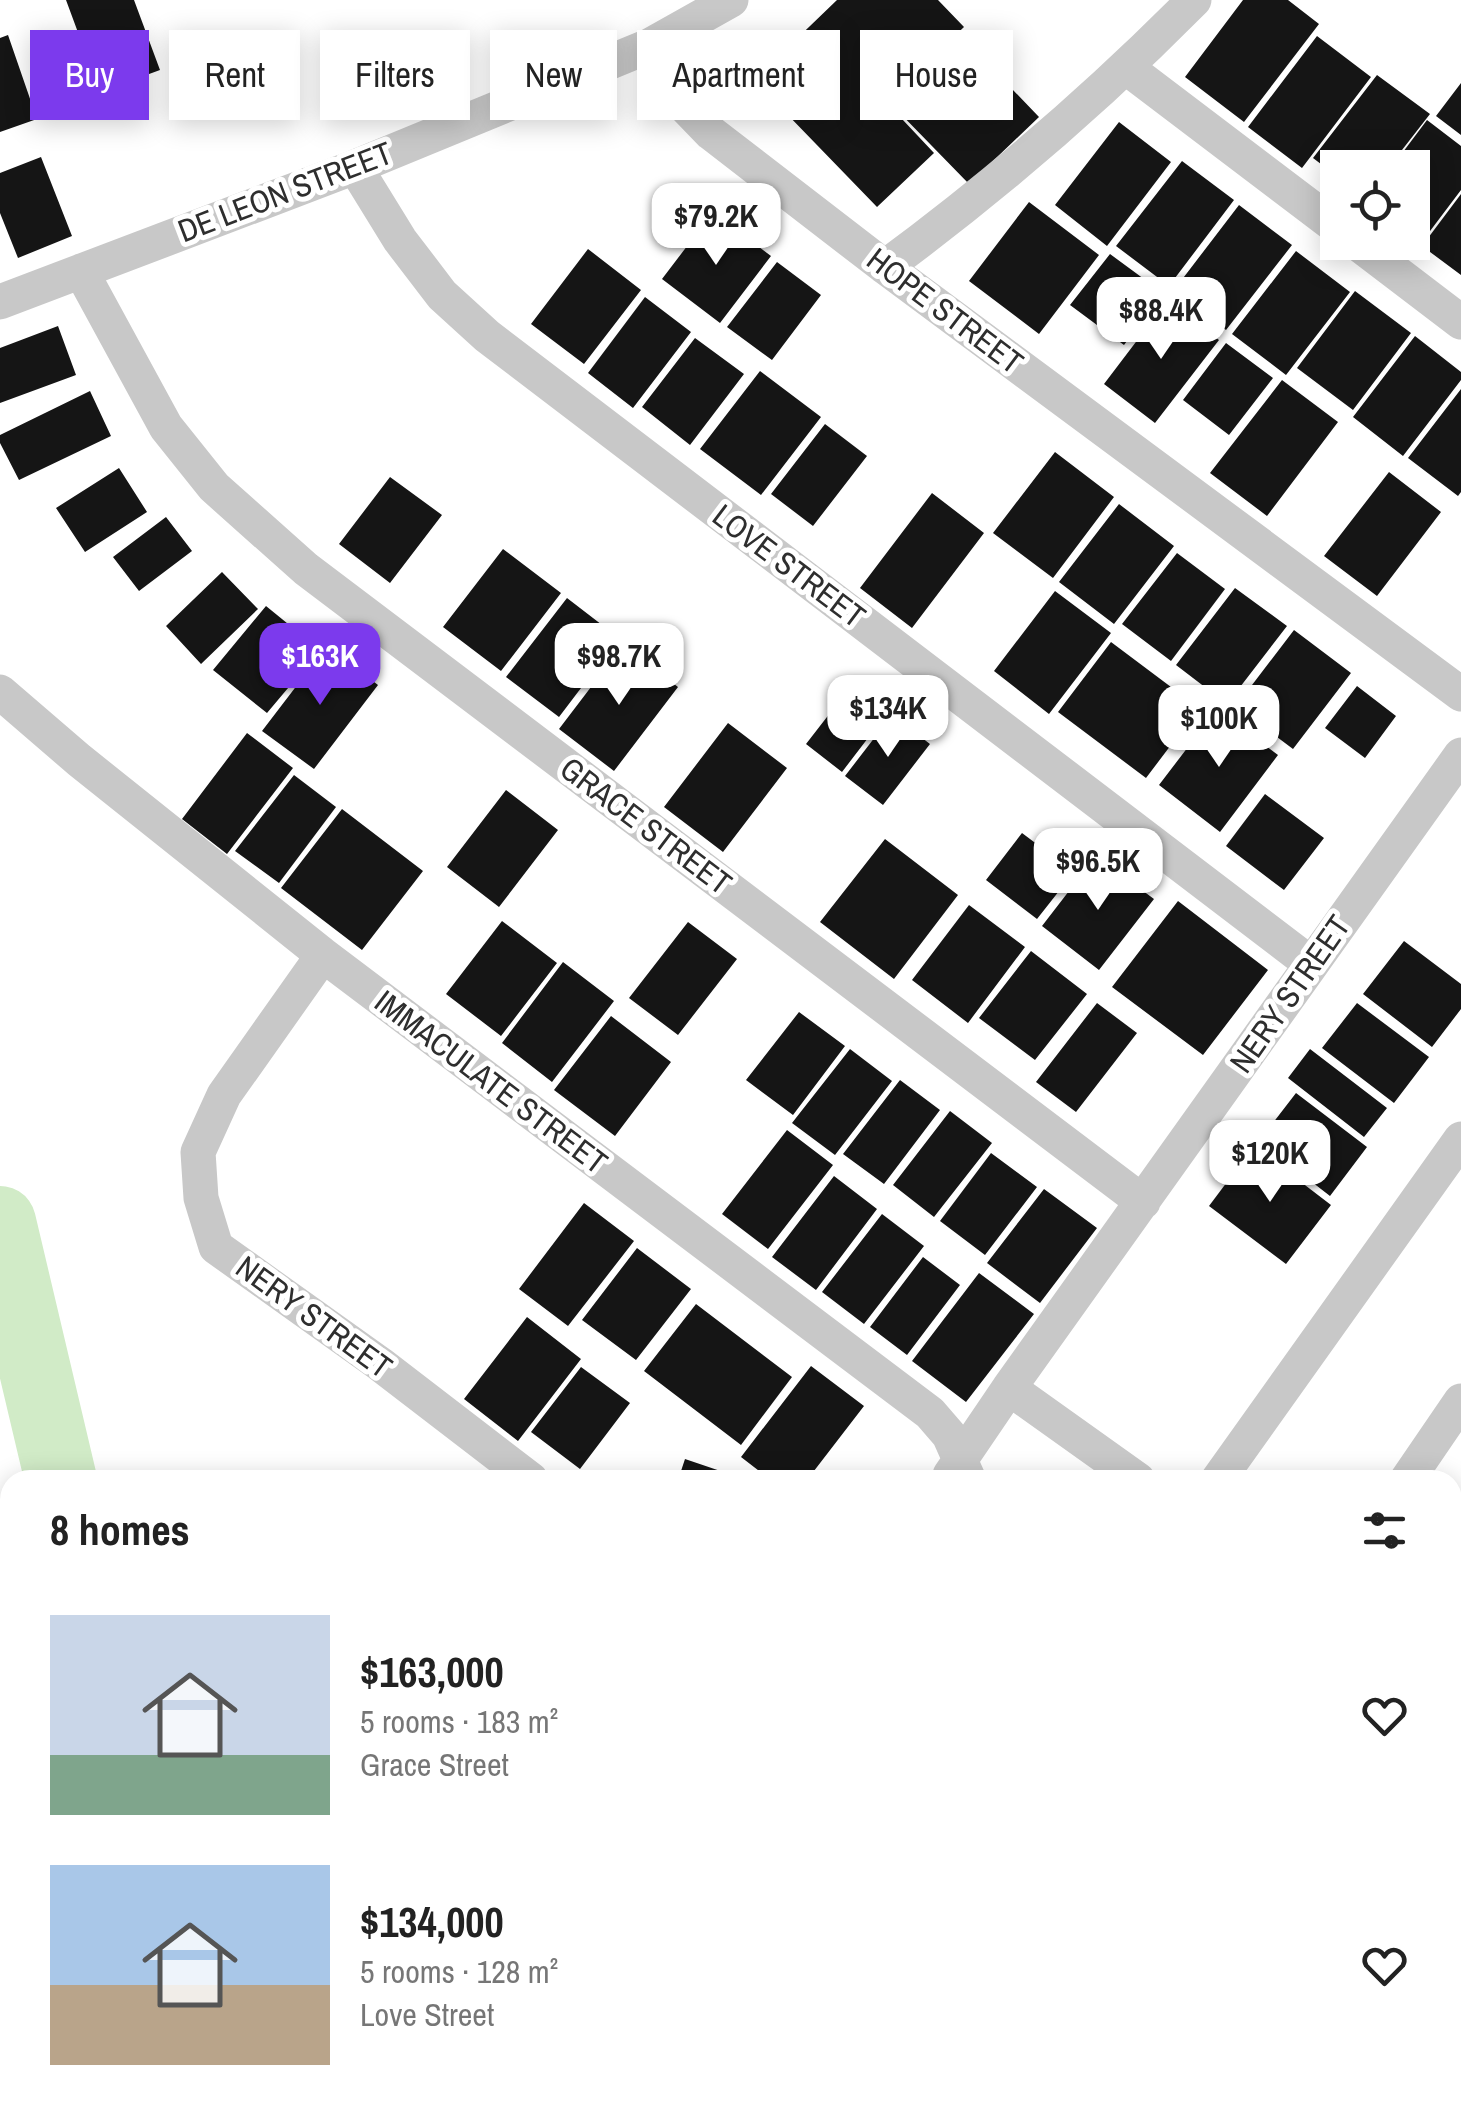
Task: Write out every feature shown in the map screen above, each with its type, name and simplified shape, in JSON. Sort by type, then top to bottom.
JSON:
[{"type":"street","name":"DE LEON STREET","points":[[677,30],[730,0]]},
{"type":"street","points":[[886,267],[957,214],[1127,68],[1194,0]]},
{"type":"street","name":"DE LEON STREET","points":[[0,302],[354,166],[637,51]]},
{"type":"street","points":[[1127,68],[1320,214]]},
{"type":"street","name":"HOPE STREET","points":[[698,120],[886,267],[1461,694]]},
{"type":"street","name":"LOVE STREET","points":[[354,166],[431,281],[487,336],[1311,964]]},
{"type":"street","points":[[1380,260],[1461,322]]},
{"type":"street","name":"GRACE STREET","points":[[82,271],[166,427],[214,487],[306,569],[1143,1202]]},
{"type":"street","name":"IMMACULATE STREET","points":[[3,701],[322,955],[930,1412],[957,1470]]},
{"type":"street","name":"NERY STREET","points":[[961,1470],[1010,1388],[1461,755]]},
{"type":"street","name":"NERY STREET","points":[[322,955],[224,1095],[198,1152],[201,1198],[216,1247],[380,1364],[518,1470]]},
{"type":"street","points":[[1230,1470],[1461,1140]]},
{"type":"street","points":[[1010,1388],[1124,1470]]},
{"type":"street","points":[[1414,1470],[1461,1402]]},
{"type":"building","points":[[66,0],[134,0],[145,30],[77,30]]},
{"type":"building","points":[[837,0],[938,0],[964,27],[860,30],[860,120],[903,120],[934,153],[877,207],[793,120],[840,120],[840,30],[806,30]]},
{"type":"building","points":[[1243,0],[1288,0],[1319,24],[1244,122],[1185,77]]},
{"type":"building","points":[[8,35],[30,99],[30,120],[34,120],[0,132],[0,38]]},
{"type":"building","points":[[1317,36],[1371,77],[1302,168],[1248,127]]},
{"type":"building","points":[[149,40],[160,70],[149,74]]},
{"type":"building","points":[[1377,75],[1430,114],[1402,150],[1320,150],[1320,163],[1313,158]]},
{"type":"building","points":[[1461,83],[1461,135],[1436,116]]},
{"type":"building","points":[[1013,90],[1039,117],[969,184],[907,120],[1013,120]]},
{"type":"building","points":[[1427,120],[1461,146],[1461,190],[1430,231],[1430,150],[1404,150]]},
{"type":"building","points":[[1119,122],[1171,162],[1107,246],[1055,205]]},
{"type":"building","points":[[41,157],[72,236],[18,258],[0,213],[0,173]]},
{"type":"building","points":[[1182,161],[1234,200],[1169,286],[1116,246]]},
{"type":"building","points":[[1461,194],[1461,275],[1430,252],[1430,235]]},
{"type":"building","points":[[1029,202],[1099,255],[1039,334],[969,281]]},
{"type":"building","points":[[1239,205],[1292,245],[1226,330],[1174,290]]},
{"type":"building","points":[[713,212],[771,256],[720,323],[662,279]]},
{"type":"building","points":[[588,249],[641,290],[584,364],[531,324]]},
{"type":"building","points":[[1296,251],[1350,292],[1286,375],[1232,334]]},
{"type":"building","points":[[1110,254],[1163,293],[1124,345],[1070,305]]},
{"type":"building","points":[[777,262],[821,295],[772,360],[727,327]]},
{"type":"building","points":[[1355,291],[1411,333],[1353,410],[1297,368]]},
{"type":"building","points":[[645,297],[691,332],[633,408],[588,373]]},
{"type":"building","points":[[1167,301],[1219,340],[1155,423],[1104,384]]},
{"type":"building","points":[[58,326],[76,375],[0,403],[0,348]]},
{"type":"building","points":[[1415,336],[1461,372],[1461,380],[1403,456],[1353,417]]},
{"type":"building","points":[[695,338],[744,374],[690,445],[642,407]]},
{"type":"building","points":[[1226,343],[1273,378],[1229,435],[1183,400]]},
{"type":"building","points":[[760,371],[821,417],[761,495],[700,449]]},
{"type":"building","points":[[1282,380],[1338,422],[1267,516],[1210,473]]},
{"type":"building","points":[[1461,389],[1461,492],[1458,496],[1408,458]]},
{"type":"building","points":[[90,391],[111,436],[19,480],[0,443],[0,435]]},
{"type":"building","points":[[825,424],[867,456],[813,526],[771,494]]},
{"type":"building","points":[[1055,452],[1114,497],[1053,578],[993,533]]},
{"type":"building","points":[[119,468],[147,512],[85,552],[56,508]]},
{"type":"building","points":[[1389,472],[1441,512],[1377,596],[1324,556]]},
{"type":"building","points":[[390,477],[442,515],[390,583],[339,544]]},
{"type":"building","points":[[932,493],[984,533],[912,628],[860,588]]},
{"type":"building","points":[[1119,504],[1174,546],[1114,624],[1059,582]]},
{"type":"building","points":[[166,517],[192,551],[139,591],[113,557]]},
{"type":"building","points":[[503,549],[561,593],[501,671],[443,627]]},
{"type":"building","points":[[1177,553],[1225,589],[1171,661],[1122,624]]},
{"type":"building","points":[[222,572],[258,609],[201,664],[166,626]]},
{"type":"building","points":[[1235,588],[1287,626],[1227,704],[1176,665]]},
{"type":"building","points":[[1055,591],[1111,633],[1049,714],[994,671]]},
{"type":"building","points":[[567,598],[619,638],[559,717],[506,677]]},
{"type":"building","points":[[266,606],[320,650],[267,713],[213,670]]},
{"type":"building","points":[[1294,630],[1351,673],[1293,749],[1236,706]]},
{"type":"building","points":[[1111,642],[1199,708],[1146,778],[1058,712]]},
{"type":"building","points":[[623,645],[678,687],[614,771],[559,729]]},
{"type":"building","points":[[327,646],[378,685],[314,769],[262,731]]},
{"type":"building","points":[[858,677],[894,704],[842,772],[806,744]]},
{"type":"building","points":[[1357,686],[1396,716],[1365,758],[1325,728]]},
{"type":"building","points":[[1217,709],[1278,755],[1220,832],[1159,785]]},
{"type":"building","points":[[892,715],[930,744],[883,805],[845,776]]},
{"type":"building","points":[[728,723],[787,768],[723,852],[664,807]]},
{"type":"building","points":[[247,733],[293,768],[227,854],[182,819]]},
{"type":"building","points":[[294,775],[336,807],[279,883],[235,851]]},
{"type":"building","points":[[506,790],[558,830],[499,907],[447,867]]},
{"type":"building","points":[[1265,794],[1324,838],[1284,890],[1226,846]]},
{"type":"building","points":[[342,809],[423,871],[362,950],[281,888]]},
{"type":"building","points":[[1022,833],[1074,872],[1037,919],[986,880]]},
{"type":"building","points":[[885,839],[958,895],[894,979],[820,922]]},
{"type":"building","points":[[1096,856],[1154,899],[1099,970],[1042,926]]},
{"type":"building","points":[[1178,901],[1268,970],[1203,1055],[1112,987]]},
{"type":"building","points":[[969,905],[1025,947],[968,1023],[912,980]]},
{"type":"building","points":[[502,921],[557,963],[501,1036],[446,994]]},
{"type":"building","points":[[688,922],[737,959],[678,1035],[629,998]]},
{"type":"building","points":[[1404,941],[1461,984],[1461,1009],[1432,1047],[1363,994]]},
{"type":"building","points":[[1031,951],[1087,994],[1035,1060],[979,1018]]},
{"type":"building","points":[[563,962],[614,1001],[552,1082],[502,1043]]},
{"type":"building","points":[[1097,1003],[1137,1033],[1076,1112],[1036,1082]]},
{"type":"building","points":[[1357,1003],[1429,1057],[1394,1103],[1322,1048]]},
{"type":"building","points":[[799,1012],[845,1046],[793,1115],[746,1080]]},
{"type":"building","points":[[611,1016],[671,1062],[615,1136],[554,1090]]},
{"type":"building","points":[[850,1049],[892,1081],[835,1155],[792,1123]]},
{"type":"building","points":[[1310,1049],[1387,1108],[1364,1137],[1288,1078]]},
{"type":"building","points":[[900,1080],[940,1110],[884,1184],[843,1154]]},
{"type":"building","points":[[1296,1093],[1367,1147],[1330,1196],[1259,1141]]},
{"type":"building","points":[[950,1111],[992,1143],[934,1217],[893,1185]]},
{"type":"building","points":[[787,1130],[833,1165],[768,1249],[722,1214]]},
{"type":"building","points":[[1254,1146],[1331,1205],[1286,1264],[1209,1206]]},
{"type":"building","points":[[991,1153],[1037,1187],[985,1255],[940,1221]]},
{"type":"building","points":[[834,1176],[877,1209],[816,1290],[772,1257]]},
{"type":"building","points":[[1044,1189],[1097,1228],[1040,1303],[987,1263]]},
{"type":"building","points":[[584,1203],[634,1241],[568,1326],[519,1289]]},
{"type":"building","points":[[882,1214],[924,1246],[864,1324],[822,1292]]},
{"type":"building","points":[[637,1248],[691,1289],[636,1360],[582,1320]]},
{"type":"building","points":[[923,1257],[960,1285],[907,1355],[870,1327]]},
{"type":"building","points":[[979,1273],[1034,1314],[966,1402],[912,1361]]},
{"type":"building","points":[[696,1304],[792,1377],[741,1445],[644,1371]]},
{"type":"building","points":[[527,1317],[581,1359],[518,1441],[464,1399]]},
{"type":"building","points":[[811,1366],[864,1406],[815,1470],[758,1470],[741,1457]]},
{"type":"building","points":[[581,1367],[630,1403],[580,1469],[531,1432]]},
{"type":"building","points":[[685,1459],[717,1470],[681,1470]]},
{"type":"waterway","points":[[0,1222],[59,1470]]}]
